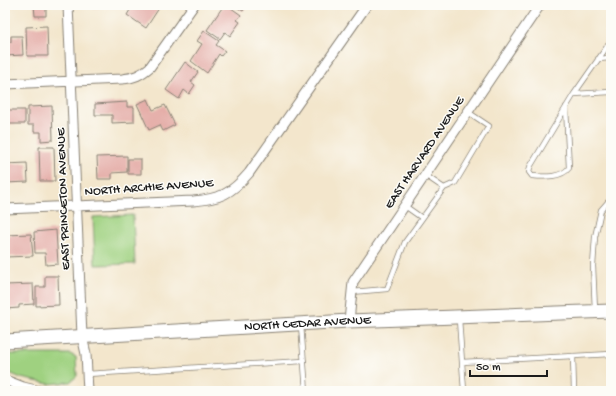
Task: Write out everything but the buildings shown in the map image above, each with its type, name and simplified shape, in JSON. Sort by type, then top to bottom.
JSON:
[{"type":"main road","name":"NORTH CEDAR AVENUE","points":[[5,341],[349,321],[611,311]]},
{"type":"street","name":"EAST PRINCETON AVENUE","points":[[68,5],[82,336],[86,354],[88,391]]},
{"type":"street","points":[[5,84],[133,78],[142,73],[152,64],[194,5]]},
{"type":"street","name":"NORTH ARCHIE AVENUE","points":[[5,209],[193,201],[211,199],[227,194],[239,185],[249,173],[367,5]]},
{"type":"street","name":"EAST HARVARD AVENUE","points":[[349,321],[353,282],[540,5]]},
{"type":"street","points":[[5,380],[23,387],[40,391]]},
{"type":"lane","points":[[566,107],[569,168],[560,175],[532,176],[529,172],[530,167],[566,107],[574,94],[611,41]]},
{"type":"lane","points":[[598,59],[611,58]]},
{"type":"lane","points":[[574,94],[611,92]]},
{"type":"lane","points":[[352,292],[386,289],[405,242],[444,188],[455,183],[489,126],[468,112]]},
{"type":"lane","points":[[425,175],[444,188]]},
{"type":"lane","points":[[595,312],[593,266],[595,237],[601,210],[608,202],[611,202]]},
{"type":"lane","points":[[404,206],[422,218]]},
{"type":"lane","points":[[459,317],[464,391]]},
{"type":"lane","points":[[301,324],[306,391]]},
{"type":"lane","points":[[462,362],[611,354]]},
{"type":"lane","points":[[573,356],[574,391]]},
{"type":"lane","points":[[87,374],[304,361]]},
{"type":"green space","points":[[133,215],[135,264],[95,265],[93,217]]},
{"type":"green space","points":[[5,354],[70,354],[76,357],[77,376],[70,382],[49,384],[21,378],[5,371]]}]
